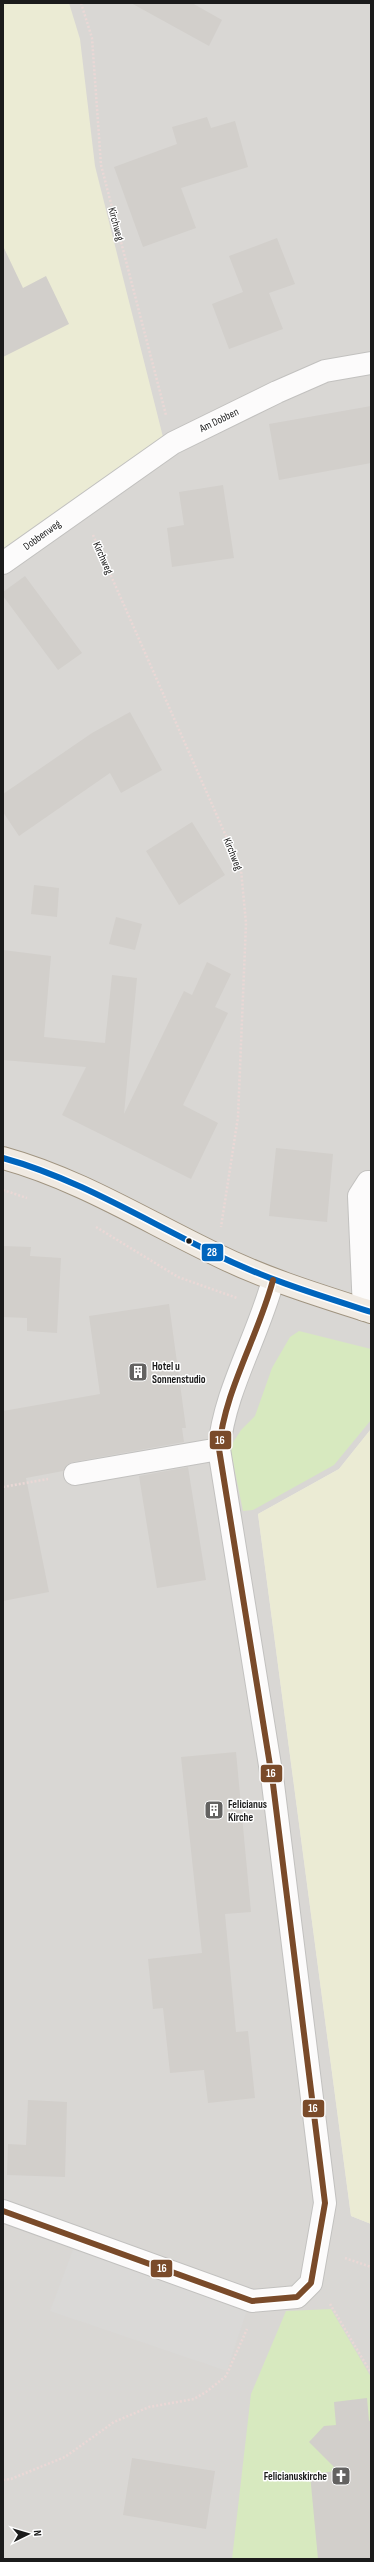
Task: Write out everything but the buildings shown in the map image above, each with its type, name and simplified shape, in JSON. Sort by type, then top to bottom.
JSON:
[{"type":"main road","points":[[3,1158],[37,1167],[98,1193],[214,1254],[273,1280],[368,1311]]},
{"type":"street","name":"Am Dobben","points":[[80,507],[173,443],[277,392],[325,371],[371,363]]},
{"type":"street","name":"Dobbenweg","points":[[3,563],[80,507]]},
{"type":"street","points":[[368,1311],[359,1196],[368,1182],[371,1182]]},
{"type":"street","points":[[3,2211],[224,2292],[259,2302],[297,2297],[311,2283],[325,2203],[273,1784],[219,1449],[221,1425],[266,1306],[273,1280]]},
{"type":"street","points":[[75,1474],[219,1449]]},
{"type":"path","name":"Kirchweg","points":[[81,3],[92,38],[101,165],[173,443]]},
{"type":"path","name":"Kirchweg","points":[[80,507],[241,870],[246,923],[238,1117],[222,1225],[214,1254]]},
{"type":"path","points":[[3,1190],[32,1199]]},
{"type":"path","points":[[92,1225],[178,1277],[230,1296],[266,1306]]},
{"type":"path","points":[[3,1487],[75,1474]]},
{"type":"path","points":[[311,2283],[334,2308],[371,2373]]},
{"type":"path","points":[[3,2480],[11,2479],[66,2457],[121,2419],[149,2407],[194,2399],[206,2392],[226,2376],[259,2302]]},
{"type":"shaded area","points":[[3,3],[371,3],[371,1429],[339,1469],[258,1514],[351,2216],[371,2224],[371,2559],[3,2559]]},
{"type":"shaded area","points":[[74,2247],[247,2310],[227,2371],[50,2311]]},
{"type":"green space","points":[[3,3],[69,3],[80,39],[95,166],[163,437],[3,549]]},
{"type":"green space","points":[[299,1331],[371,1349],[371,1420],[334,1465],[253,1510],[243,1511],[230,1447],[241,1430],[255,1416],[272,1368],[290,1337]]},
{"type":"green space","points":[[371,1429],[371,2224],[351,2216],[258,1514],[339,1469]]},
{"type":"green space","points":[[331,2309],[371,2377],[371,2559],[232,2559],[251,2394],[286,2311]]},
{"type":"transit line","name":"28","points":[[3,1158],[58,1177],[85,1189],[215,1254],[253,1271],[292,1286],[371,1312]]},
{"type":"transit line","name":"16","points":[[3,2211],[252,2301],[297,2297],[311,2283],[325,2203],[273,1784],[219,1449],[227,1406],[267,1301],[273,1280]]},
{"type":"place","name":"Hotel u Sonnenstudio","points":[[138,1372]]},
{"type":"place","name":"Felicianus Kirche","points":[[214,1810]]},
{"type":"place","name":"Felicianuskirche","points":[[341,2476]]}]
